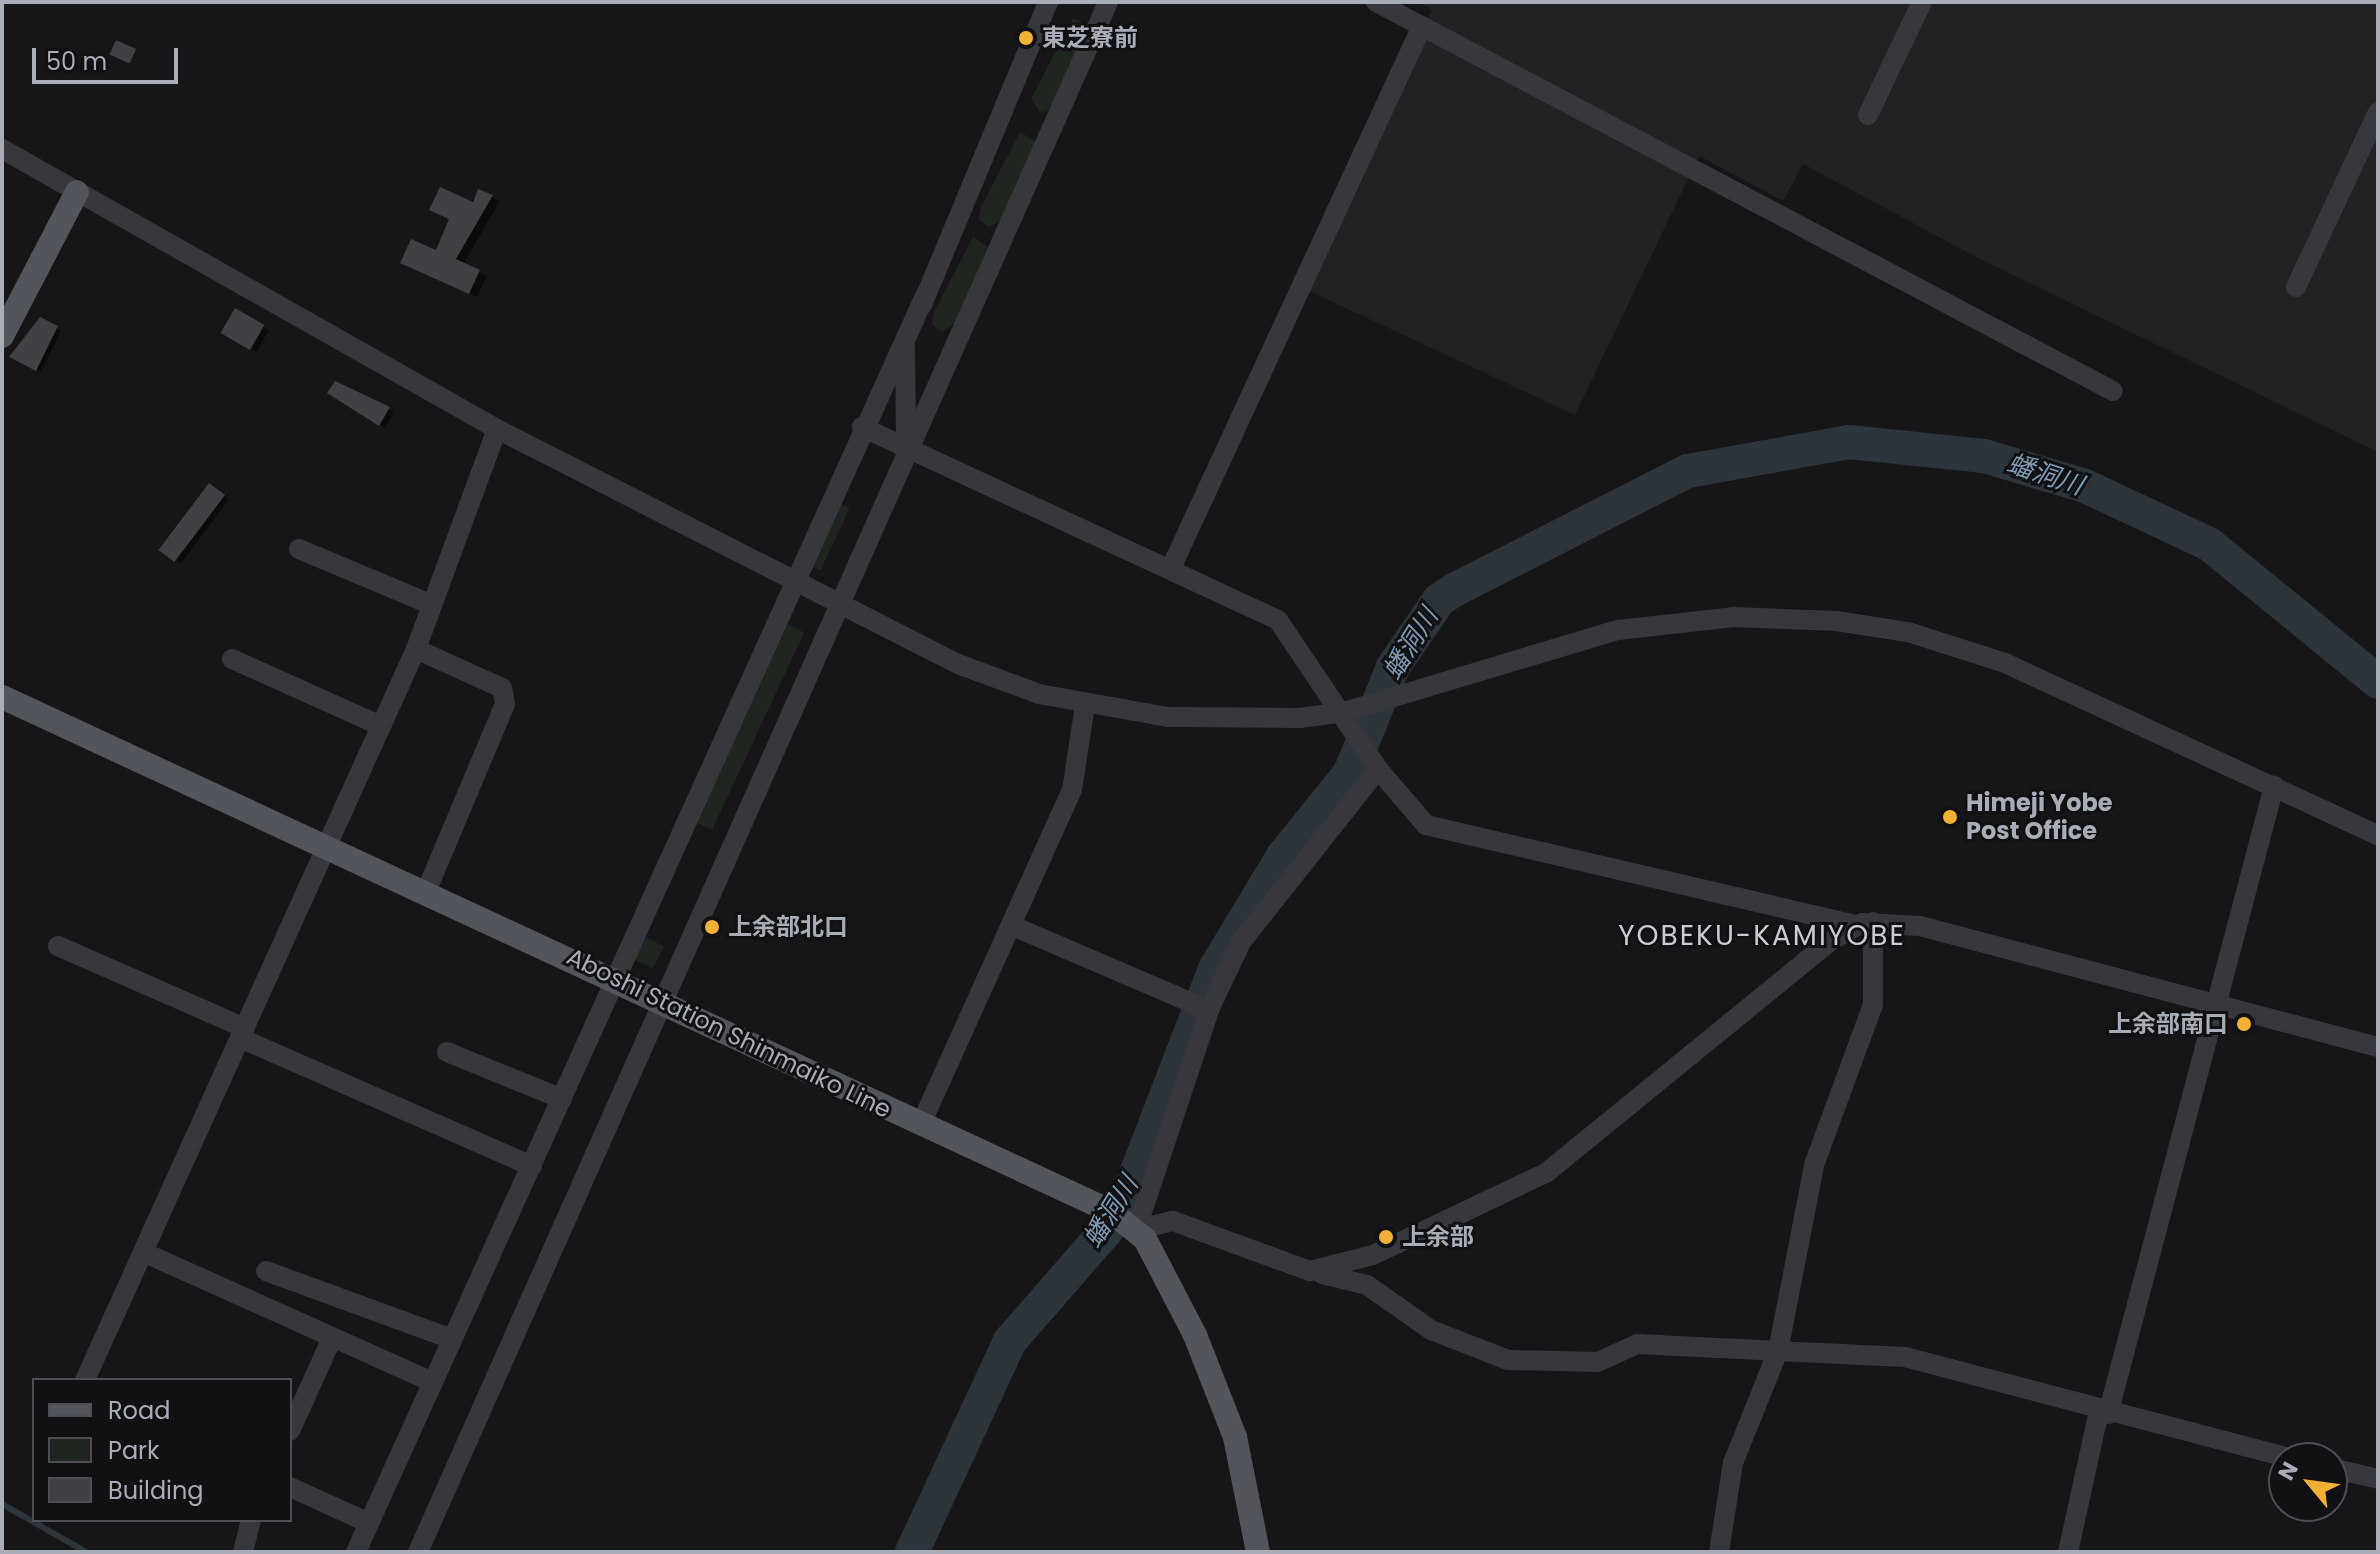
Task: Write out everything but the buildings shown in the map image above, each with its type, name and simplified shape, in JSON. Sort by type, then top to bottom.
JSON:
[{"type":"main road","points":[[2,336],[77,192]]},
{"type":"main road","name":"Aboshi Station Shinmaiko Line","points":[[2,697],[427,890],[616,984],[1124,1221]]},
{"type":"main road","points":[[1124,1221],[1162,1267],[1235,1437],[1258,1552]]},
{"type":"street","points":[[906,446],[905,345],[1048,2]]},
{"type":"street","points":[[418,1552],[842,606],[906,446],[1108,2]]},
{"type":"street","points":[[1376,2],[2113,391]]},
{"type":"street","points":[[1868,115],[1922,2]]},
{"type":"street","points":[[1171,568],[1422,26]]},
{"type":"street","points":[[2296,287],[2378,112]]},
{"type":"street","points":[[2,149],[497,429],[795,584],[970,669],[1085,705],[1227,720],[1344,712],[1618,630],[1733,617],[1824,620],[1971,650],[2378,835]]},
{"type":"street","points":[[356,1552],[449,1338],[616,984],[862,427],[925,296]]},
{"type":"street","points":[[862,427],[1278,620],[1332,693],[1378,769],[1426,825],[1865,924],[1920,926],[2378,1047]]},
{"type":"street","points":[[86,1378],[416,649],[497,429]]},
{"type":"street","points":[[299,549],[432,605]]},
{"type":"street","points":[[416,649],[502,688],[505,704],[427,890]]},
{"type":"street","points":[[232,659],[379,725]]},
{"type":"street","points":[[921,1124],[1015,927],[1072,790],[1085,705]]},
{"type":"street","points":[[1378,769],[1283,880],[1209,1010],[1124,1221],[1173,1221],[1310,1271],[1367,1285],[1431,1330],[1508,1360],[1598,1362],[1637,1344],[1905,1357],[2104,1412],[2268,1453]]},
{"type":"street","points":[[2068,1552],[2274,786]]},
{"type":"street","points":[[1310,1271],[1373,1255],[1546,1173],[1865,924]]},
{"type":"street","points":[[1719,1552],[1733,1463],[1778,1351],[1814,1165],[1873,1005],[1865,924]]},
{"type":"street","points":[[1015,927],[1209,1010]]},
{"type":"street","points":[[58,946],[532,1166]]},
{"type":"street","points":[[447,1052],[562,1099]]},
{"type":"street","points":[[143,1252],[430,1381]]},
{"type":"street","points":[[266,1271],[449,1338]]},
{"type":"street","points":[[292,1427],[332,1338]]},
{"type":"street","points":[[2348,1472],[2378,1479]]},
{"type":"street","points":[[292,1488],[369,1523]]},
{"type":"street","points":[[243,1552],[250,1522]]},
{"type":"shaded area","points":[[1418,2],[2378,2],[2378,452],[1980,259],[1803,164],[1783,201],[1699,156],[1575,415],[1305,289],[1432,10]]},
{"type":"green space","points":[[1073,18],[1087,25],[1050,110],[1041,113],[1031,99]]},
{"type":"green space","points":[[1020,132],[1036,142],[1003,219],[989,227],[979,219],[981,207]]},
{"type":"green space","points":[[973,237],[988,247],[955,323],[942,332],[932,324],[934,312]]},
{"type":"green space","points":[[837,502],[850,508],[821,570],[808,565]]},
{"type":"green space","points":[[778,620],[804,632],[712,830],[686,818]]},
{"type":"green space","points":[[640,934],[664,946],[653,969],[629,956]]},
{"type":"waterway","name":"蟠洞川","points":[[912,1552],[1010,1341],[1106,1231],[1134,1179],[1216,967],[1283,856],[1350,773],[1393,667],[1439,600],[1456,589],[1688,471],[1849,442],[1984,456],[2085,486],[2209,544],[2378,682]]},
{"type":"waterway","points":[[2,1504],[32,1521]]},
{"type":"waterway","points":[[34,1522],[86,1552]]},
{"type":"place","name":"東芝寮前","points":[[1026,38]]},
{"type":"place","name":"Himeji Yobe Post Office","points":[[1950,817]]},
{"type":"place","name":"上余部北口","points":[[712,927]]},
{"type":"place","name":"上余部南口","points":[[2244,1024]]},
{"type":"place","name":"上余部","points":[[1386,1237]]},
{"type":"district","name":"YOBEKU-KAMIYOBE","points":[[1762,936]]}]
